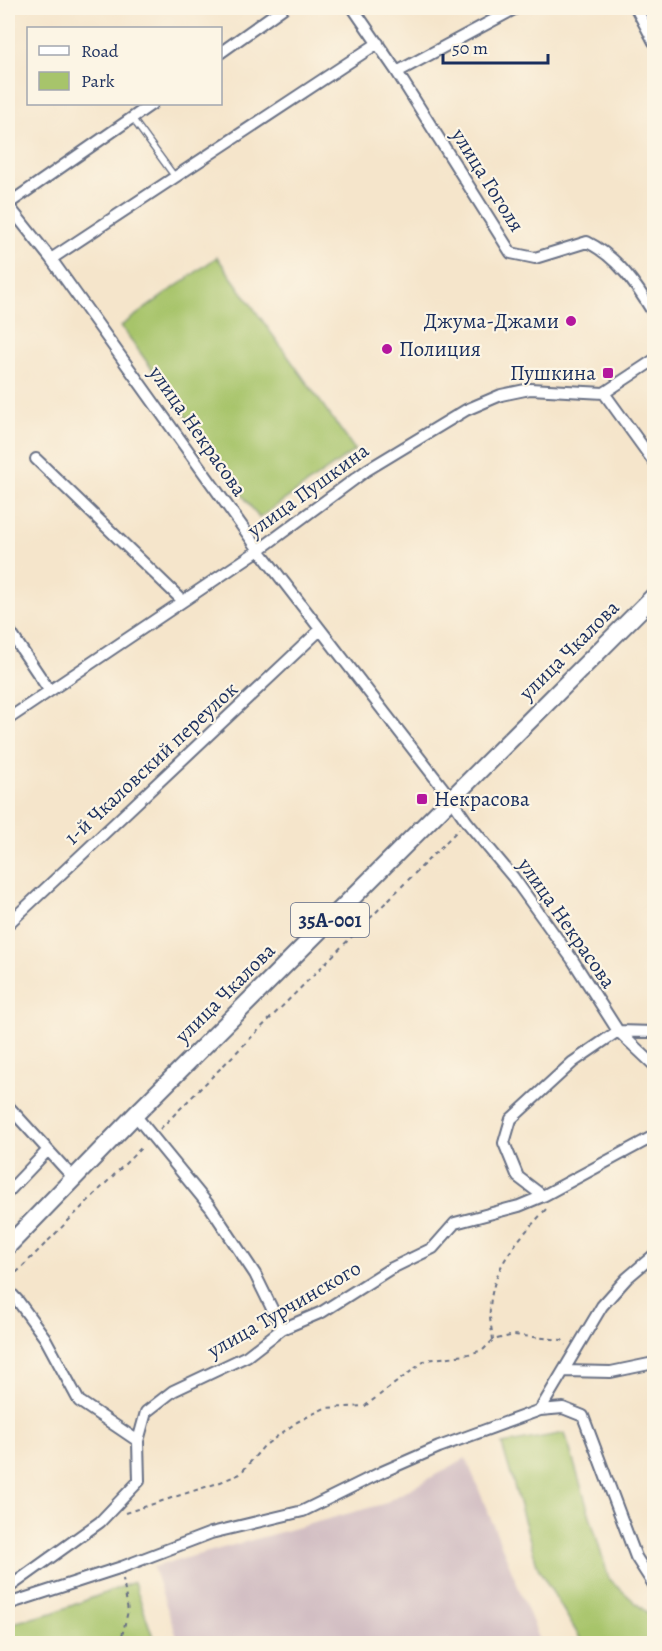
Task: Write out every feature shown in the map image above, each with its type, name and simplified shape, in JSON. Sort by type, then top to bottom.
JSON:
[{"type":"main road","name":"улица Чкалова","points":[[449,796],[654,585]]},
{"type":"main road","name":"улица Чкалова","points":[[8,1246],[71,1175],[132,1112],[449,796],[654,596]]},
{"type":"main road","name":"улица Чкалова","points":[[8,1234],[71,1175]]},
{"type":"street","points":[[222,52],[283,8]]},
{"type":"street","name":"улица Гоголя","points":[[353,8],[397,72],[511,253],[535,258],[587,242],[617,262],[654,314]]},
{"type":"street","points":[[397,72],[516,8]]},
{"type":"street","points":[[636,8],[654,42]]},
{"type":"street","points":[[51,259],[378,43]]},
{"type":"street","points":[[8,204],[151,105]]},
{"type":"street","name":"улица Некрасова","points":[[8,204],[51,259],[259,550],[467,822],[513,877],[572,959],[618,1031],[654,1065]]},
{"type":"street","points":[[654,360],[604,393],[654,462]]},
{"type":"street","name":"улица Пушкина","points":[[8,719],[259,550],[367,470],[466,410],[501,395],[530,389],[604,393]]},
{"type":"street","points":[[36,459],[183,600]]},
{"type":"street","points":[[8,629],[49,690]]},
{"type":"street","name":"1-й Чкаловский переулок","points":[[8,924],[320,630]]},
{"type":"street","points":[[546,1200],[518,1177],[504,1143],[511,1119],[573,1062],[618,1031],[654,1032]]},
{"type":"street","points":[[8,1106],[71,1175]]},
{"type":"street","points":[[132,1112],[211,1208],[255,1274],[282,1329]]},
{"type":"street","name":"улица Турчинского","points":[[8,1588],[99,1522],[139,1481],[138,1441],[146,1412],[174,1391],[247,1356],[282,1329],[322,1312],[390,1269],[433,1248],[455,1223],[546,1200],[654,1136]]},
{"type":"street","points":[[8,1192],[47,1151]]},
{"type":"street","points":[[540,1410],[602,1306],[627,1278],[654,1255]]},
{"type":"street","points":[[8,1290],[45,1338],[79,1401],[138,1441]]},
{"type":"street","points":[[564,1371],[611,1372],[654,1363]]},
{"type":"street","points":[[8,1604],[122,1567],[211,1533],[303,1511],[439,1447],[540,1410],[563,1408],[583,1416],[636,1557],[654,1585]]},
{"type":"lane","points":[[132,118],[175,177]]},
{"type":"path","points":[[8,1281],[467,822]]},
{"type":"path","points":[[493,1340],[490,1309],[496,1278],[510,1249],[546,1200]]},
{"type":"path","points":[[99,1522],[218,1484],[240,1474],[264,1446],[297,1422],[325,1408],[365,1406],[426,1360],[465,1355],[483,1350],[493,1340],[514,1335],[562,1340],[572,1355]]},
{"type":"path","points":[[120,1644],[128,1611],[122,1567]]},
{"type":"shaded area","points":[[466,1458],[541,1643],[179,1643],[153,1567],[383,1504]]},
{"type":"green space","points":[[217,257],[355,450],[259,518],[121,326]]},
{"type":"green space","points":[[565,1433],[609,1579],[654,1619],[654,1643],[583,1643],[538,1568],[502,1444]]},
{"type":"green space","points":[[134,1582],[155,1643],[8,1643],[8,1624],[52,1613]]},
{"type":"place","name":"Джума-Джами","points":[[571,321]]},
{"type":"place","name":"Полиция","points":[[387,349]]},
{"type":"place","name":"Пушкина","points":[[608,373]]},
{"type":"place","name":"Некрасова","points":[[422,799]]}]
